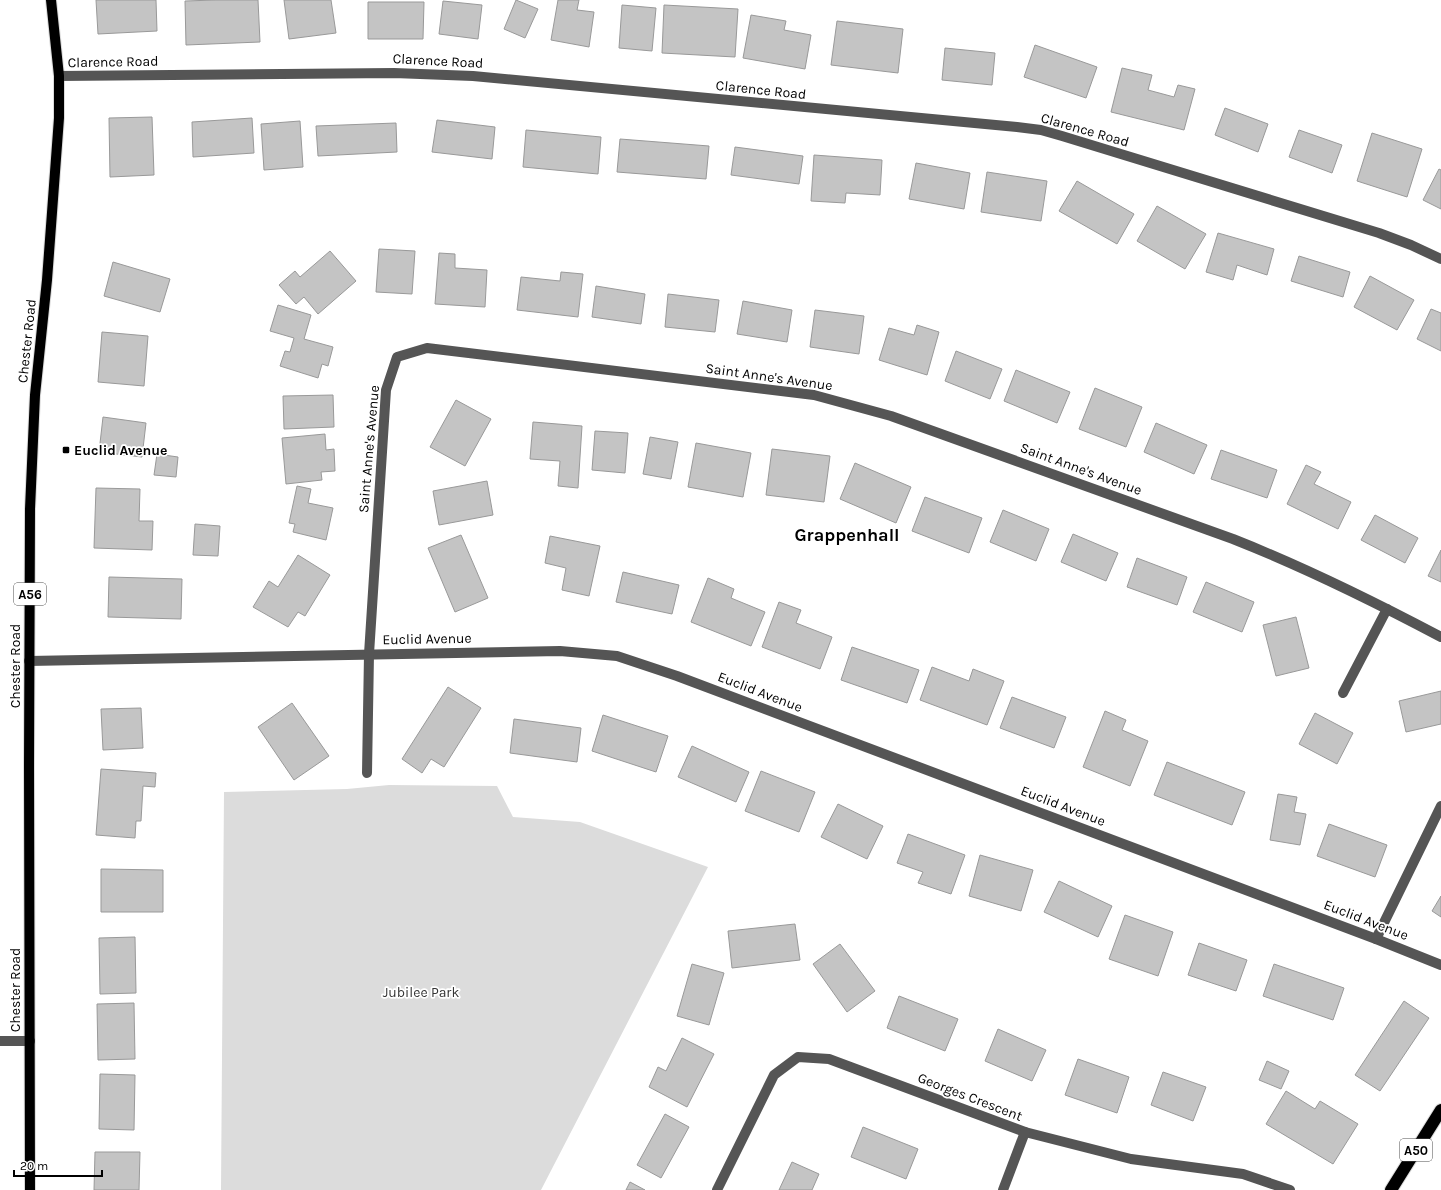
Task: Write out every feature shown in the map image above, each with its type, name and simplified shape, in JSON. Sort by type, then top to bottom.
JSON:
[{"type":"highway","name":"A50","points":[[1391,1190],[1441,1110]]},
{"type":"main road","name":"Chester Road","points":[[30,1190],[30,509],[35,395],[47,280],[59,118],[59,76],[51,0]]},
{"type":"street","name":"Clarence Road","points":[[59,76],[386,73],[473,76],[1041,130],[1380,232],[1441,259]]},
{"type":"street","name":"Saint Anne's Avenue","points":[[369,654],[386,390],[397,357],[427,348],[814,395],[891,416],[1233,539],[1283,559],[1387,609],[1441,637]]},
{"type":"street","points":[[1343,693],[1387,609]]},
{"type":"street","name":"Euclid Avenue","points":[[29,661],[560,651],[617,656],[677,676],[1376,938],[1441,966]]},
{"type":"street","points":[[368,774],[369,654]]},
{"type":"street","points":[[1376,938],[1441,806]]},
{"type":"street","points":[[0,1041],[30,1041]]},
{"type":"street","name":"Georges Crescent","points":[[717,1190],[774,1074],[798,1057],[829,1059],[1025,1132],[1131,1158],[1243,1174],[1290,1190]]},
{"type":"street","points":[[1003,1190],[1025,1132]]},
{"type":"green space","name":"Jubilee Park","points":[[389,785],[497,786],[513,817],[580,822],[708,867],[541,1190],[221,1190],[224,792],[347,789]]},
{"type":"building","points":[[96,0],[156,0],[157,31],[98,34]]},
{"type":"building","points":[[258,0],[260,42],[186,45],[185,1]]},
{"type":"building","points":[[284,0],[331,0],[336,33],[289,39]]},
{"type":"building","points":[[516,0],[538,9],[525,38],[504,29]]},
{"type":"building","points":[[558,0],[579,0],[577,10],[594,12],[589,47],[551,40]]},
{"type":"building","points":[[443,1],[482,5],[478,39],[439,34]]},
{"type":"building","points":[[368,2],[424,2],[423,39],[368,39]]},
{"type":"building","points":[[622,5],[656,8],[652,51],[619,48]]},
{"type":"building","points":[[664,5],[738,9],[735,57],[662,53]]},
{"type":"building","points":[[751,15],[786,21],[784,30],[811,35],[805,69],[743,58]]},
{"type":"building","points":[[837,21],[903,29],[898,73],[831,65]]},
{"type":"building","points":[[1035,45],[1097,67],[1086,98],[1024,77]]},
{"type":"building","points":[[945,48],[995,53],[992,85],[942,80]]},
{"type":"building","points":[[1122,68],[1152,75],[1148,90],[1174,97],[1178,85],[1195,89],[1184,130],[1111,112]]},
{"type":"building","points":[[1225,108],[1268,124],[1258,152],[1215,135]]},
{"type":"building","points":[[152,117],[154,175],[110,177],[109,118]]},
{"type":"building","points":[[252,118],[254,153],[193,157],[192,122]]},
{"type":"building","points":[[437,120],[495,127],[492,159],[432,152]]},
{"type":"building","points":[[300,121],[303,167],[264,170],[261,124]]},
{"type":"building","points":[[396,123],[397,152],[318,156],[316,126]]},
{"type":"building","points":[[526,130],[601,137],[598,174],[523,167]]},
{"type":"building","points":[[1299,130],[1342,145],[1332,173],[1289,157]]},
{"type":"building","points":[[1372,133],[1422,149],[1407,197],[1357,181]]},
{"type":"building","points":[[620,139],[709,146],[706,179],[617,172]]},
{"type":"building","points":[[735,147],[803,156],[799,184],[731,175]]},
{"type":"building","points":[[814,155],[882,160],[880,195],[846,193],[845,203],[811,201]]},
{"type":"building","points":[[916,163],[970,173],[964,209],[909,199]]},
{"type":"building","points":[[1439,169],[1441,170],[1441,209],[1423,200]]},
{"type":"building","points":[[987,172],[1047,181],[1041,221],[981,212]]},
{"type":"building","points":[[1077,181],[1134,214],[1117,244],[1059,211]]},
{"type":"building","points":[[1157,206],[1206,234],[1185,269],[1137,241]]},
{"type":"building","points":[[1218,233],[1274,249],[1267,275],[1237,265],[1233,280],[1206,272]]},
{"type":"building","points":[[379,249],[415,251],[412,294],[376,292]]},
{"type":"building","points":[[330,251],[356,281],[318,314],[304,297],[296,304],[279,285],[295,271],[300,277]]},
{"type":"building","points":[[439,253],[455,254],[455,268],[487,270],[485,307],[435,304]]},
{"type":"building","points":[[1299,256],[1350,272],[1343,297],[1291,281]]},
{"type":"building","points":[[113,262],[170,279],[160,312],[104,296]]},
{"type":"building","points":[[561,272],[583,274],[578,317],[517,310],[521,277],[560,281]]},
{"type":"building","points":[[1370,276],[1414,300],[1397,330],[1354,307]]},
{"type":"building","points":[[596,286],[645,294],[641,324],[592,317]]},
{"type":"building","points":[[668,294],[719,300],[715,332],[665,327]]},
{"type":"building","points":[[743,301],[792,310],[787,342],[737,334]]},
{"type":"building","points":[[278,305],[311,315],[304,339],[333,347],[328,366],[322,364],[318,378],[280,366],[285,351],[290,352],[294,338],[270,331]]},
{"type":"building","points":[[1431,309],[1441,313],[1441,351],[1417,339]]},
{"type":"building","points":[[815,310],[864,316],[859,354],[810,347]]},
{"type":"building","points":[[917,325],[939,332],[927,375],[879,360],[889,328],[914,335]]},
{"type":"building","points":[[102,332],[148,336],[144,386],[98,382]]},
{"type":"building","points":[[956,351],[1002,369],[990,399],[945,381]]},
{"type":"building","points":[[1016,370],[1070,392],[1057,423],[1004,401]]},
{"type":"building","points":[[1095,388],[1142,407],[1126,447],[1079,429]]},
{"type":"building","points":[[333,395],[334,427],[284,429],[283,396]]},
{"type":"building","points":[[456,400],[491,419],[465,466],[430,447]]},
{"type":"building","points":[[103,417],[146,423],[142,457],[99,452]]},
{"type":"building","points":[[533,422],[582,426],[578,488],[558,486],[560,461],[530,459]]},
{"type":"building","points":[[1156,423],[1207,445],[1194,474],[1144,452]]},
{"type":"building","points":[[595,431],[628,433],[625,473],[592,470]]},
{"type":"building","points":[[325,434],[326,450],[334,449],[335,471],[321,472],[322,480],[286,484],[282,438]]},
{"type":"building","points":[[650,437],[678,442],[671,479],[643,474]]},
{"type":"building","points":[[696,443],[751,453],[743,497],[688,487]]},
{"type":"building","points":[[772,449],[830,456],[824,502],[766,495]]},
{"type":"building","points":[[1221,450],[1277,470],[1267,498],[1211,479]]},
{"type":"building","points":[[157,454],[178,457],[176,477],[154,475]]},
{"type":"building","points":[[855,463],[911,487],[896,523],[840,499]]},
{"type":"building","points":[[1306,465],[1321,472],[1314,484],[1351,502],[1338,529],[1287,504]]},
{"type":"building","points":[[487,481],[493,515],[439,525],[433,491]]},
{"type":"building","points":[[297,486],[311,489],[308,503],[333,508],[326,540],[293,532],[295,524],[289,523]]},
{"type":"building","points":[[96,488],[140,489],[139,521],[153,521],[152,550],[94,548]]},
{"type":"building","points":[[925,497],[982,518],[969,553],[912,531]]},
{"type":"building","points":[[1003,510],[1049,529],[1036,561],[990,542]]},
{"type":"building","points":[[1375,515],[1418,538],[1405,563],[1361,540]]},
{"type":"building","points":[[195,524],[220,526],[218,556],[193,555]]},
{"type":"building","points":[[1073,534],[1118,553],[1106,581],[1061,562]]},
{"type":"building","points":[[461,535],[488,598],[455,612],[428,548]]},
{"type":"building","points":[[550,536],[600,546],[589,596],[562,590],[566,568],[545,563]]},
{"type":"building","points":[[1441,550],[1441,582],[1428,576]]},
{"type":"building","points":[[298,555],[330,575],[305,616],[298,612],[288,627],[253,607],[269,581],[278,587]]},
{"type":"building","points":[[1137,558],[1187,577],[1177,605],[1127,587]]},
{"type":"building","points":[[623,572],[679,585],[672,614],[616,602]]},
{"type":"building","points":[[109,577],[182,579],[181,619],[108,617]]},
{"type":"building","points":[[708,578],[734,589],[731,598],[765,612],[751,646],[691,622]]},
{"type":"building","points":[[1206,582],[1254,602],[1242,632],[1193,612]]},
{"type":"building","points":[[779,602],[801,610],[796,623],[832,637],[820,669],[762,647]]},
{"type":"building","points":[[1296,617],[1309,668],[1276,676],[1263,625]]},
{"type":"building","points":[[852,647],[919,670],[907,703],[841,680]]},
{"type":"building","points":[[932,667],[969,681],[973,669],[1004,681],[987,725],[920,700]]},
{"type":"building","points":[[448,687],[481,708],[444,767],[431,759],[422,773],[402,759]]},
{"type":"building","points":[[1441,691],[1441,724],[1406,732],[1399,701]]},
{"type":"building","points":[[1012,697],[1066,717],[1054,748],[1000,728]]},
{"type":"building","points":[[292,703],[329,756],[294,780],[258,727]]},
{"type":"building","points":[[141,708],[143,748],[103,750],[101,709]]},
{"type":"building","points":[[1105,711],[1126,720],[1122,730],[1148,741],[1130,786],[1083,767]]},
{"type":"building","points":[[1315,713],[1353,733],[1337,764],[1299,744]]},
{"type":"building","points":[[603,715],[668,736],[656,772],[592,751]]},
{"type":"building","points":[[514,719],[581,728],[577,762],[510,753]]},
{"type":"building","points":[[692,746],[749,772],[736,802],[678,777]]},
{"type":"building","points":[[1167,762],[1245,792],[1232,825],[1154,795]]},
{"type":"building","points":[[101,769],[156,773],[155,787],[143,786],[141,821],[136,821],[135,838],[96,835]]},
{"type":"building","points":[[761,771],[815,792],[799,832],[745,811]]},
{"type":"building","points":[[1278,794],[1297,797],[1294,812],[1306,814],[1300,845],[1270,840]]},
{"type":"building","points":[[838,804],[883,826],[867,859],[821,837]]},
{"type":"building","points":[[1329,824],[1387,845],[1375,877],[1317,856]]},
{"type":"building","points":[[908,834],[965,855],[951,894],[918,883],[923,872],[897,863]]},
{"type":"building","points":[[980,855],[1033,870],[1021,911],[969,896]]},
{"type":"building","points":[[101,869],[163,870],[163,912],[101,912]]},
{"type":"building","points":[[1059,881],[1112,906],[1098,937],[1044,912]]},
{"type":"building","points":[[1441,896],[1441,917],[1432,911]]},
{"type":"building","points":[[1125,915],[1173,932],[1158,976],[1109,959]]},
{"type":"building","points":[[795,924],[800,960],[732,968],[728,931]]},
{"type":"building","points":[[135,937],[136,993],[100,994],[99,938]]},
{"type":"building","points":[[1199,943],[1247,960],[1236,991],[1188,975]]},
{"type":"building","points":[[840,944],[875,991],[847,1012],[813,964]]},
{"type":"building","points":[[692,964],[724,973],[709,1025],[677,1016]]},
{"type":"building","points":[[1274,964],[1344,988],[1333,1020],[1263,996]]},
{"type":"building","points":[[899,996],[958,1019],[945,1051],[887,1028]]},
{"type":"building","points":[[1404,1001],[1429,1018],[1380,1091],[1355,1075]]},
{"type":"building","points":[[134,1003],[135,1059],[98,1060],[97,1004]]},
{"type":"building","points":[[998,1029],[1046,1050],[1032,1081],[985,1061]]},
{"type":"building","points":[[682,1038],[714,1054],[687,1107],[649,1087],[658,1067],[666,1071]]},
{"type":"building","points":[[1078,1059],[1129,1077],[1117,1113],[1065,1095]]},
{"type":"building","points":[[1267,1061],[1289,1071],[1281,1089],[1259,1080]]},
{"type":"building","points":[[1163,1072],[1206,1087],[1193,1121],[1151,1105]]},
{"type":"building","points":[[100,1074],[135,1075],[134,1130],[99,1129]]},
{"type":"building","points":[[1286,1091],[1315,1109],[1320,1101],[1358,1124],[1333,1164],[1266,1124]]},
{"type":"building","points":[[665,1114],[689,1127],[661,1178],[637,1165]]},
{"type":"building","points":[[863,1127],[918,1149],[906,1179],[851,1157]]},
{"type":"building","points":[[95,1152],[140,1152],[139,1190],[94,1190]]},
{"type":"building","points":[[792,1162],[819,1174],[812,1190],[779,1190]]},
{"type":"building","points":[[630,1182],[645,1190],[626,1190]]},
{"type":"place","name":"Euclid Avenue","points":[[66,450]]},
{"type":"district","name":"Grappenhall","points":[[847,535]]}]
